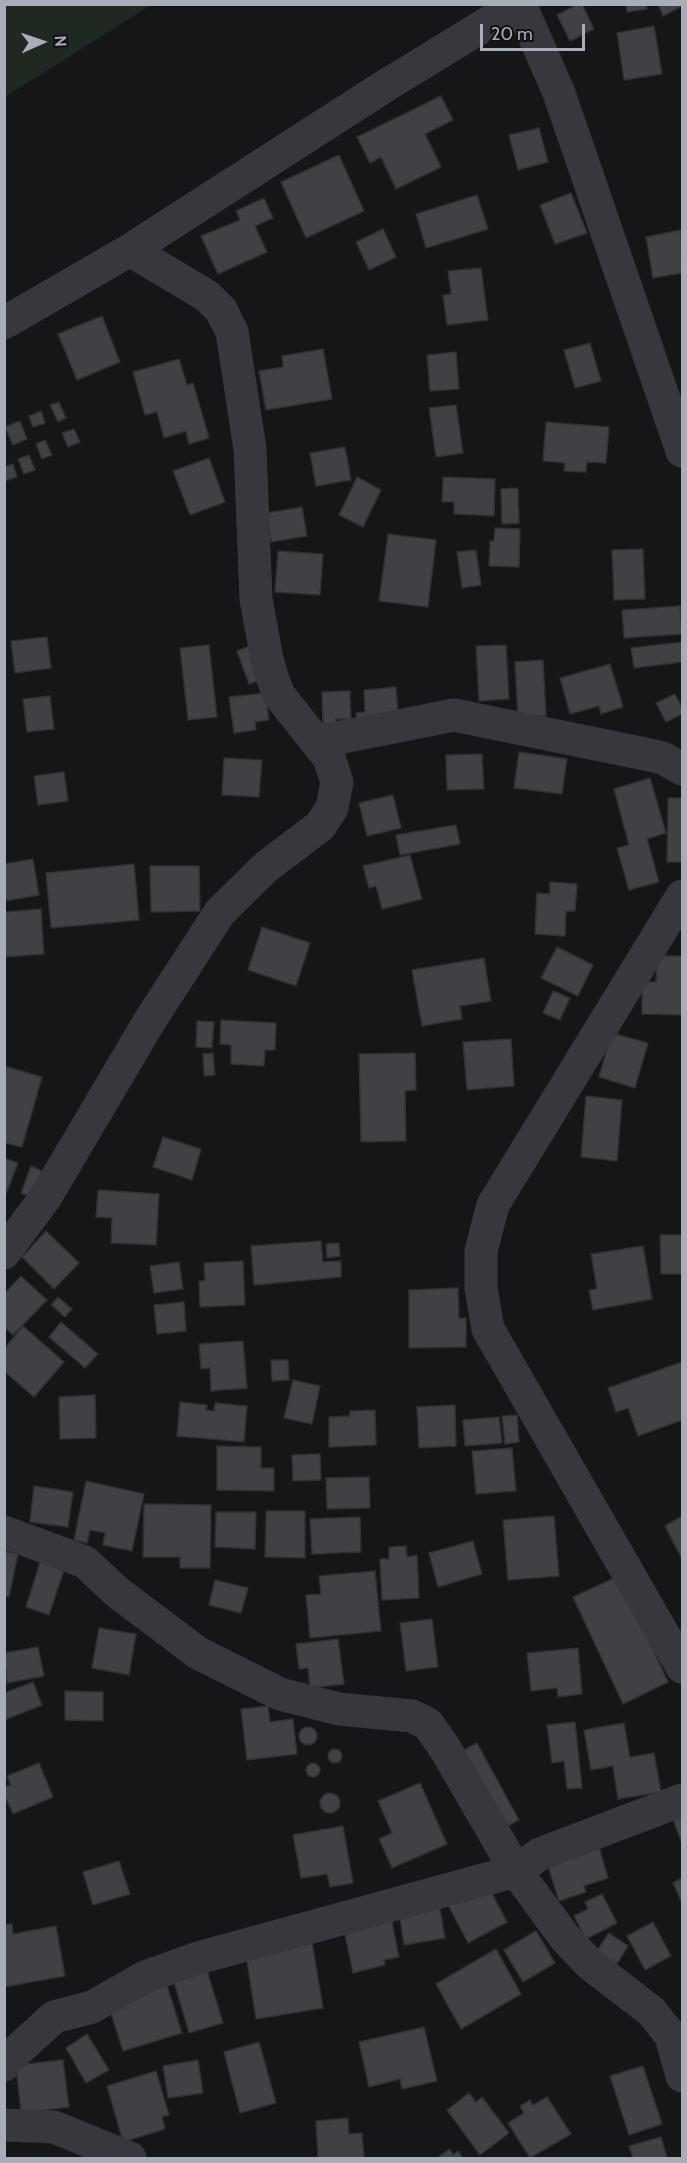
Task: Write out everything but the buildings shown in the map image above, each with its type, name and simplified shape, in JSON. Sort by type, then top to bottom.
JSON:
[{"type":"street","points":[[4,323],[130,250],[385,86],[520,4],[559,93],[682,451]]},
{"type":"street","points":[[4,1252],[45,1198],[149,1022],[220,912],[266,867],[320,826],[332,808],[337,782],[329,758],[279,695],[267,659],[256,599],[250,449],[232,332],[221,310],[207,296],[130,250]]},
{"type":"street","points":[[318,742],[454,715],[663,758],[682,769]]},
{"type":"street","points":[[682,896],[493,1205],[481,1251],[481,1288],[488,1329],[682,1667]]},
{"type":"street","points":[[4,1532],[85,1562],[117,1592],[198,1653],[280,1694],[339,1709],[412,1716],[428,1724],[446,1750],[516,1871],[566,1939],[591,1965],[651,2011],[672,2036],[682,2076]]},
{"type":"street","points":[[4,2065],[54,2018],[92,2007],[145,1977],[198,1958],[516,1871],[540,1854],[682,1800]]},
{"type":"street","points":[[4,2125],[54,2127],[130,2158]]},
{"type":"shaded area","points":[[5,4],[151,4],[151,5],[5,97]]}]
